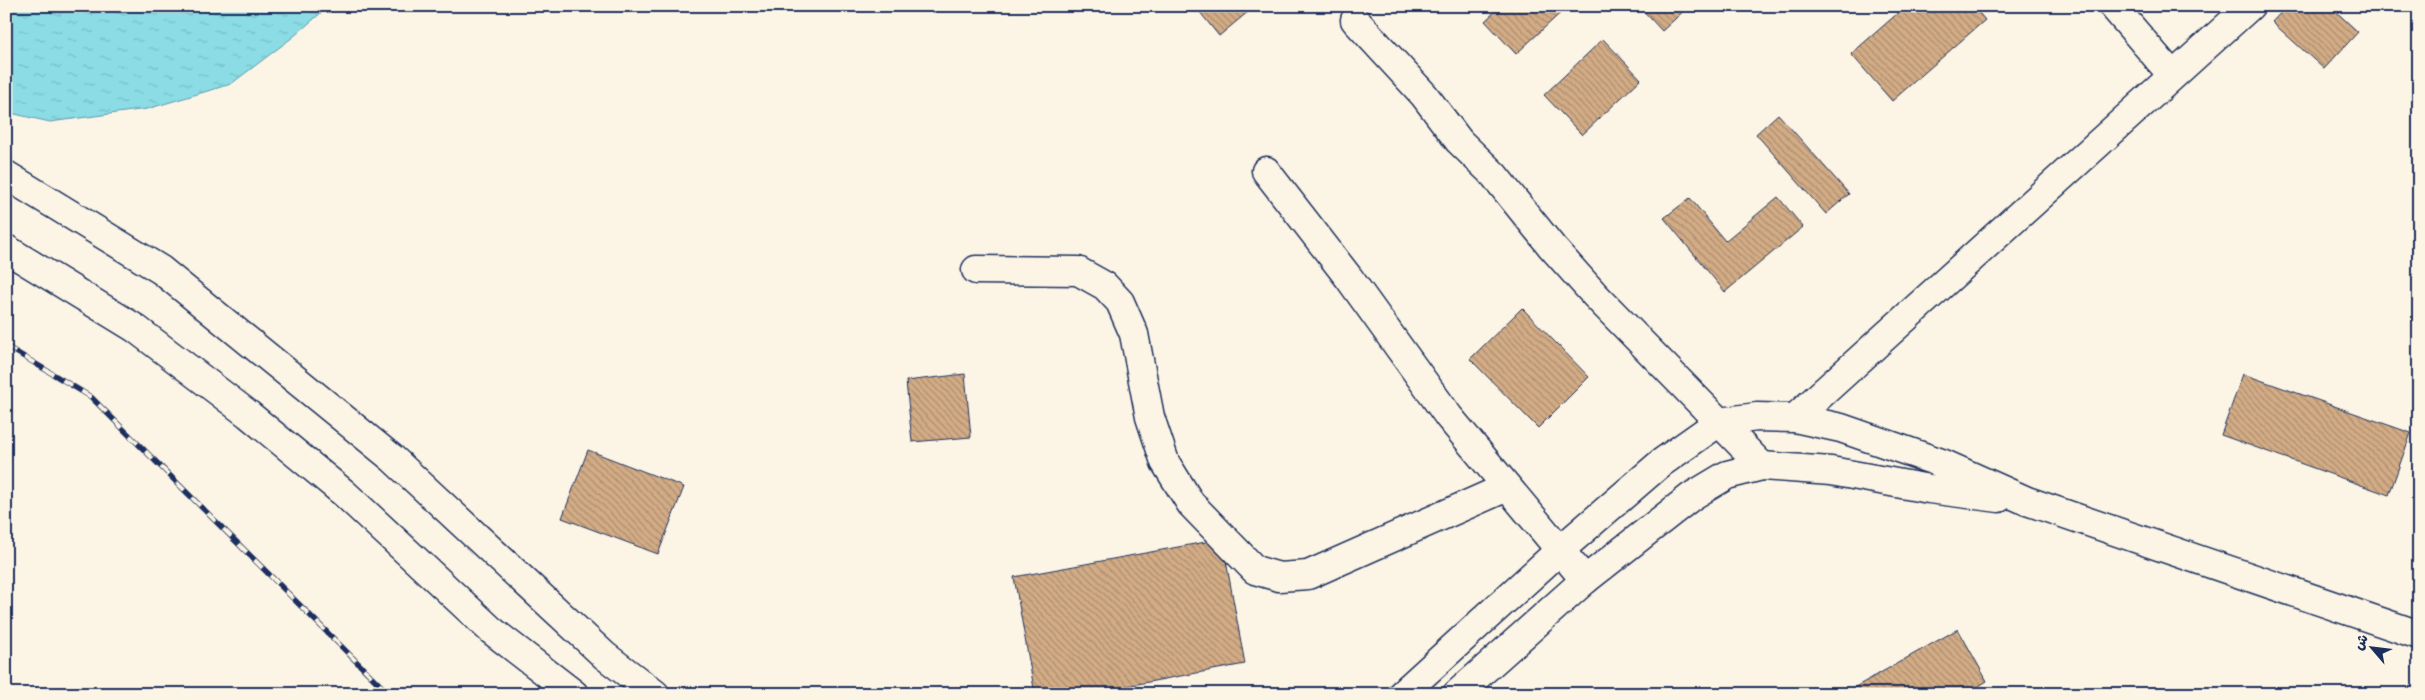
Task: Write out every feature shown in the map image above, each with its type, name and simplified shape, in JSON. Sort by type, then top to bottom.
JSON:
[{"type":"main road","points":[[2113,6],[2172,75]]},
{"type":"main road","points":[[1795,418],[2250,6]]},
{"type":"main road","points":[[1355,20],[1424,95],[1459,140],[1494,175],[1552,247],[1595,295],[1762,466]]},
{"type":"main road","points":[[1266,172],[1349,278],[1449,417],[1585,580]]},
{"type":"main road","points":[[6,175],[161,270],[392,458],[605,656],[656,694]]},
{"type":"main road","points":[[6,249],[135,328],[248,414],[345,494],[491,630],[574,694]]},
{"type":"main road","points":[[976,270],[1078,271],[1105,286],[1120,302],[1134,334],[1150,417],[1165,462],[1191,504],[1255,570],[1280,577],[1308,575],[1507,487]]},
{"type":"main road","points":[[1402,694],[1559,551],[1661,464],[1719,422],[1756,417],[1795,418],[1841,428],[1935,460],[2027,501],[2419,635]]},
{"type":"main road","points":[[1457,694],[1585,580],[1692,496],[1727,475],[1762,466],[1831,471],[1929,489],[2027,501]]},
{"type":"water","points":[[6,6],[329,6],[293,37],[231,84],[147,109],[50,122],[6,112]]},
{"type":"building","points":[[1195,6],[1255,6],[1219,36]]},
{"type":"building","points":[[1501,6],[1568,6],[1516,54],[1485,21]]},
{"type":"building","points":[[1639,6],[1689,6],[1662,31]]},
{"type":"building","points":[[1906,6],[1973,6],[1985,20],[1892,101],[1851,54]]},
{"type":"building","points":[[2287,6],[2330,6],[2358,32],[2324,69],[2272,22]]},
{"type":"building","points":[[1603,39],[1641,79],[1582,135],[1544,95]]},
{"type":"building","points":[[1778,114],[1849,194],[1826,214],[1756,134]]},
{"type":"building","points":[[1778,197],[1803,227],[1725,292],[1664,218],[1690,198],[1725,241]]},
{"type":"building","points":[[1522,308],[1589,377],[1538,428],[1470,359]]},
{"type":"building","points":[[965,374],[971,437],[912,442],[906,381]]},
{"type":"building","points":[[2243,374],[2411,433],[2389,495],[2221,435]]},
{"type":"building","points":[[588,450],[684,487],[658,554],[562,518]]},
{"type":"building","points":[[1222,539],[1245,664],[1084,694],[1035,694],[1014,577]]},
{"type":"building","points":[[1958,629],[1987,681],[1966,694],[1843,694]]},
{"type":"railway","points":[[6,346],[91,397],[389,694]]}]
